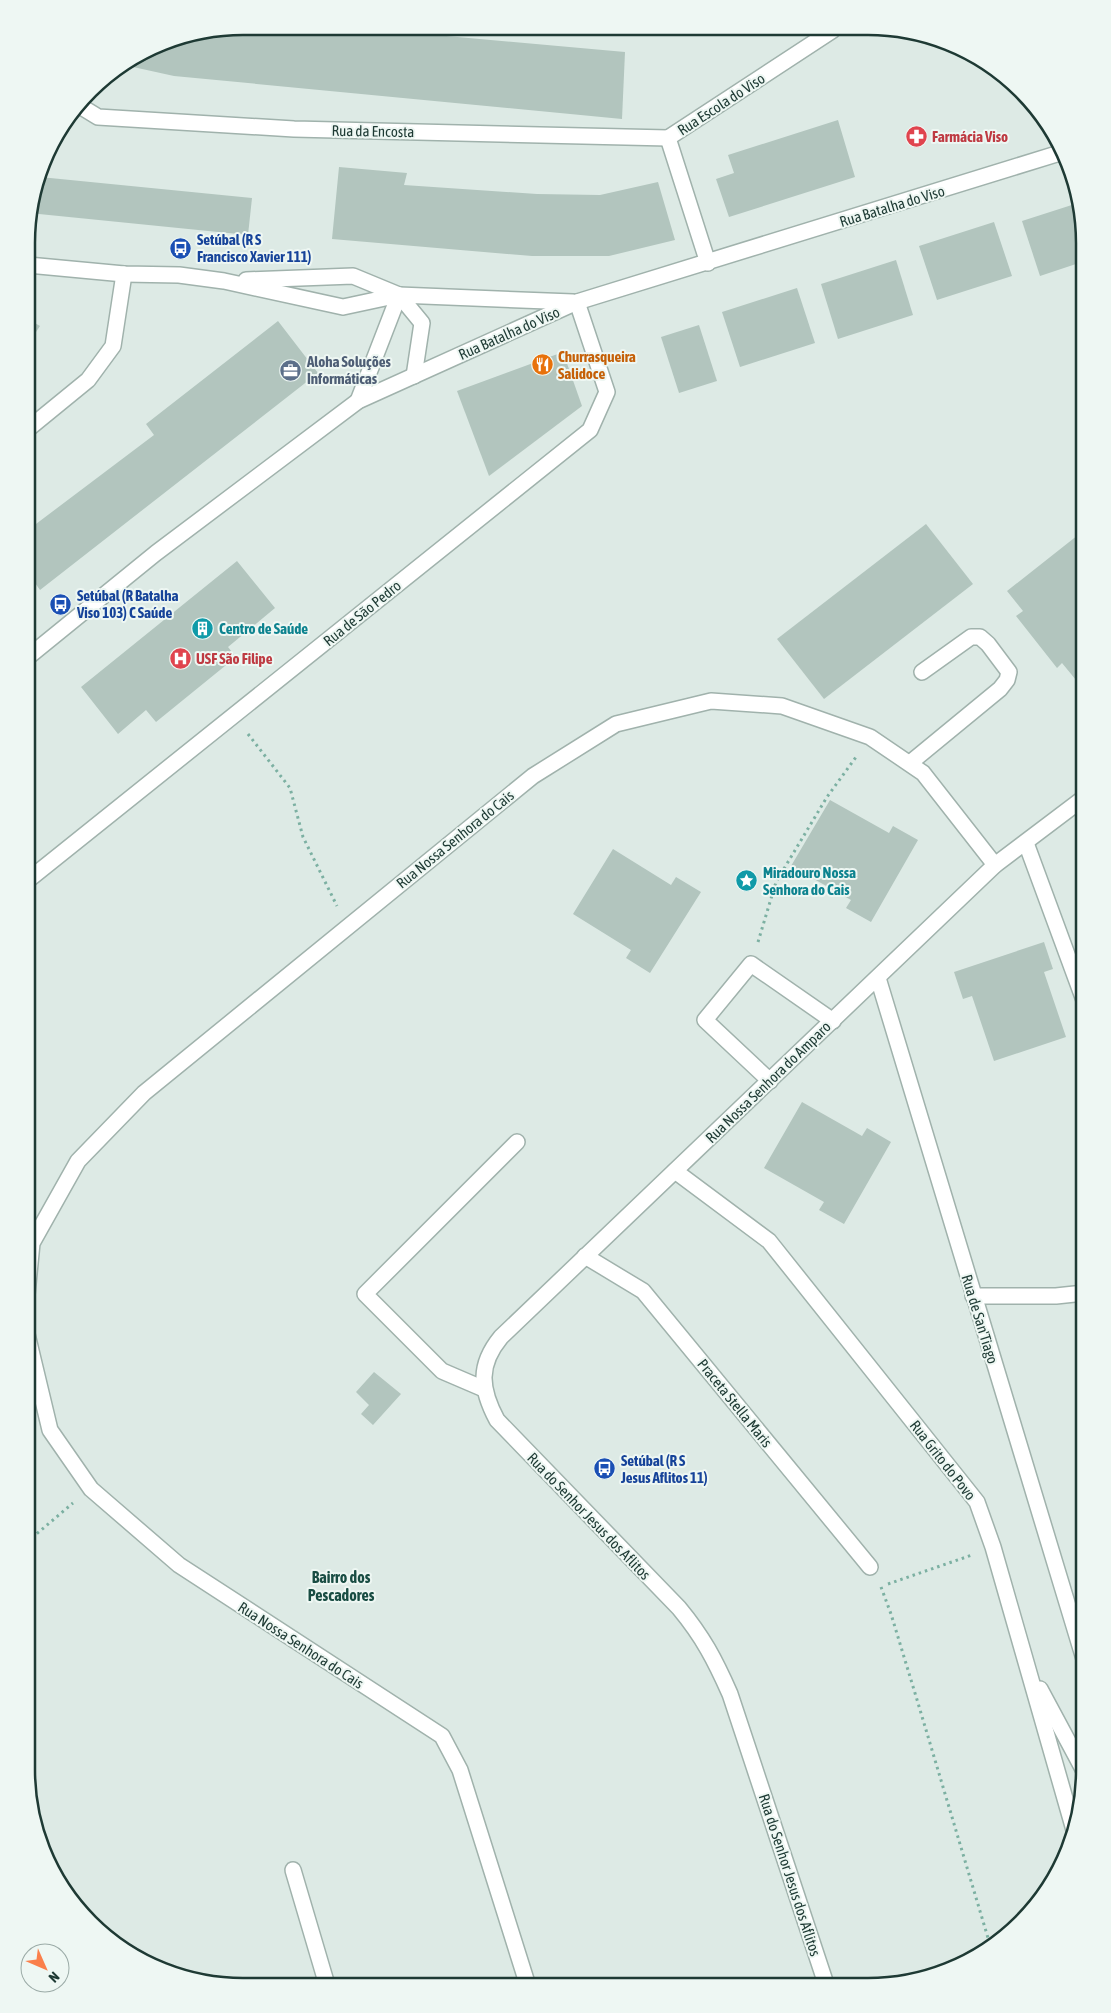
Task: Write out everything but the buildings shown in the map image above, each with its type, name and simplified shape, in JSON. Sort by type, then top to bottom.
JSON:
[{"type":"street","name":"Rua Escola do Viso","points":[[708,263],[668,138],[825,35]]},
{"type":"street","name":"Rua da Encosta","points":[[85,109],[98,116],[284,128],[668,138]]},
{"type":"street","name":"Rua Batalha do Viso","points":[[35,651],[156,554],[358,401],[578,302],[1056,154]]},
{"type":"street","points":[[35,266],[124,274],[179,275],[224,280],[343,307],[399,295],[578,302]]},
{"type":"street","points":[[35,423],[88,380],[113,346],[124,274]]},
{"type":"street","points":[[224,280],[353,276],[399,295],[422,323],[414,376]]},
{"type":"street","points":[[358,401],[399,295]]},
{"type":"street","name":"Rua de São Pedro","points":[[35,876],[590,430],[607,392],[578,302]]},
{"type":"street","points":[[910,763],[1000,689],[1007,680],[1009,672],[980,636],[971,637],[922,672]]},
{"type":"street","name":"Rua Nossa Senhora do Cais","points":[[35,1238],[78,1162],[144,1093],[533,776],[616,724],[711,701],[782,706],[870,737],[923,773],[996,865]]},
{"type":"street","name":"Rua Nossa Senhora do Amparo","points":[[484,1389],[486,1363],[491,1349],[501,1337],[996,865],[1076,804]]},
{"type":"street","points":[[1026,843],[1076,982]]},
{"type":"street","points":[[770,1081],[705,1020],[751,964],[833,1021]]},
{"type":"street","name":"Rua de San'Tiago","points":[[878,978],[1076,1633]]},
{"type":"street","points":[[484,1389],[442,1372],[365,1294],[517,1142]]},
{"type":"street","name":"Rua Grito do Povo","points":[[675,1171],[769,1241],[977,1502],[993,1547],[1070,1818]]},
{"type":"street","name":"Praceta Stella Maris","points":[[585,1256],[643,1291],[870,1567]]},
{"type":"street","points":[[973,1296],[1076,1296]]},
{"type":"street","name":"Rua Nossa Senhora do Cais","points":[[35,1367],[50,1430],[91,1489],[179,1565],[442,1736],[460,1770],[525,1978]]},
{"type":"street","name":"Rua do Senhor Jesus dos Aflitos","points":[[484,1389],[497,1420],[679,1608],[701,1635],[730,1694],[824,1978]]},
{"type":"street","points":[[1026,1664],[1076,1755]]},
{"type":"street","points":[[293,1870],[325,1978]]},
{"type":"path","points":[[233,716],[290,788],[303,837],[348,927]]},
{"type":"path","points":[[751,964],[776,882],[827,797],[870,737]]},
{"type":"path","points":[[35,1535],[91,1489]]},
{"type":"path","points":[[881,1587],[993,1547]]},
{"type":"path","points":[[870,1567],[881,1587],[904,1658],[988,1939]]},
{"type":"place","name":"Farmácia Viso","points":[[916,136]]},
{"type":"place","name":"Setúbal (R S Francisco Xavier 111)","points":[[181,248]]},
{"type":"place","name":"Churrasqueira Salidoce","points":[[542,365]]},
{"type":"place","name":"Aloha Soluções Informáticas","points":[[291,370]]},
{"type":"place","name":"Setúbal (R Batalha Viso 103) C Saúde","points":[[61,604]]},
{"type":"place","name":"Centro de Saúde","points":[[203,628]]},
{"type":"place","name":"USF São Filipe","points":[[180,658]]},
{"type":"place","name":"Miradouro Nossa Senhora do Cais","points":[[747,881]]},
{"type":"place","name":"Setúbal (R S Jesus Aflitos 11)","points":[[605,1469]]},
{"type":"district","name":"Bairro dos Pescadores","points":[[341,1586]]}]
